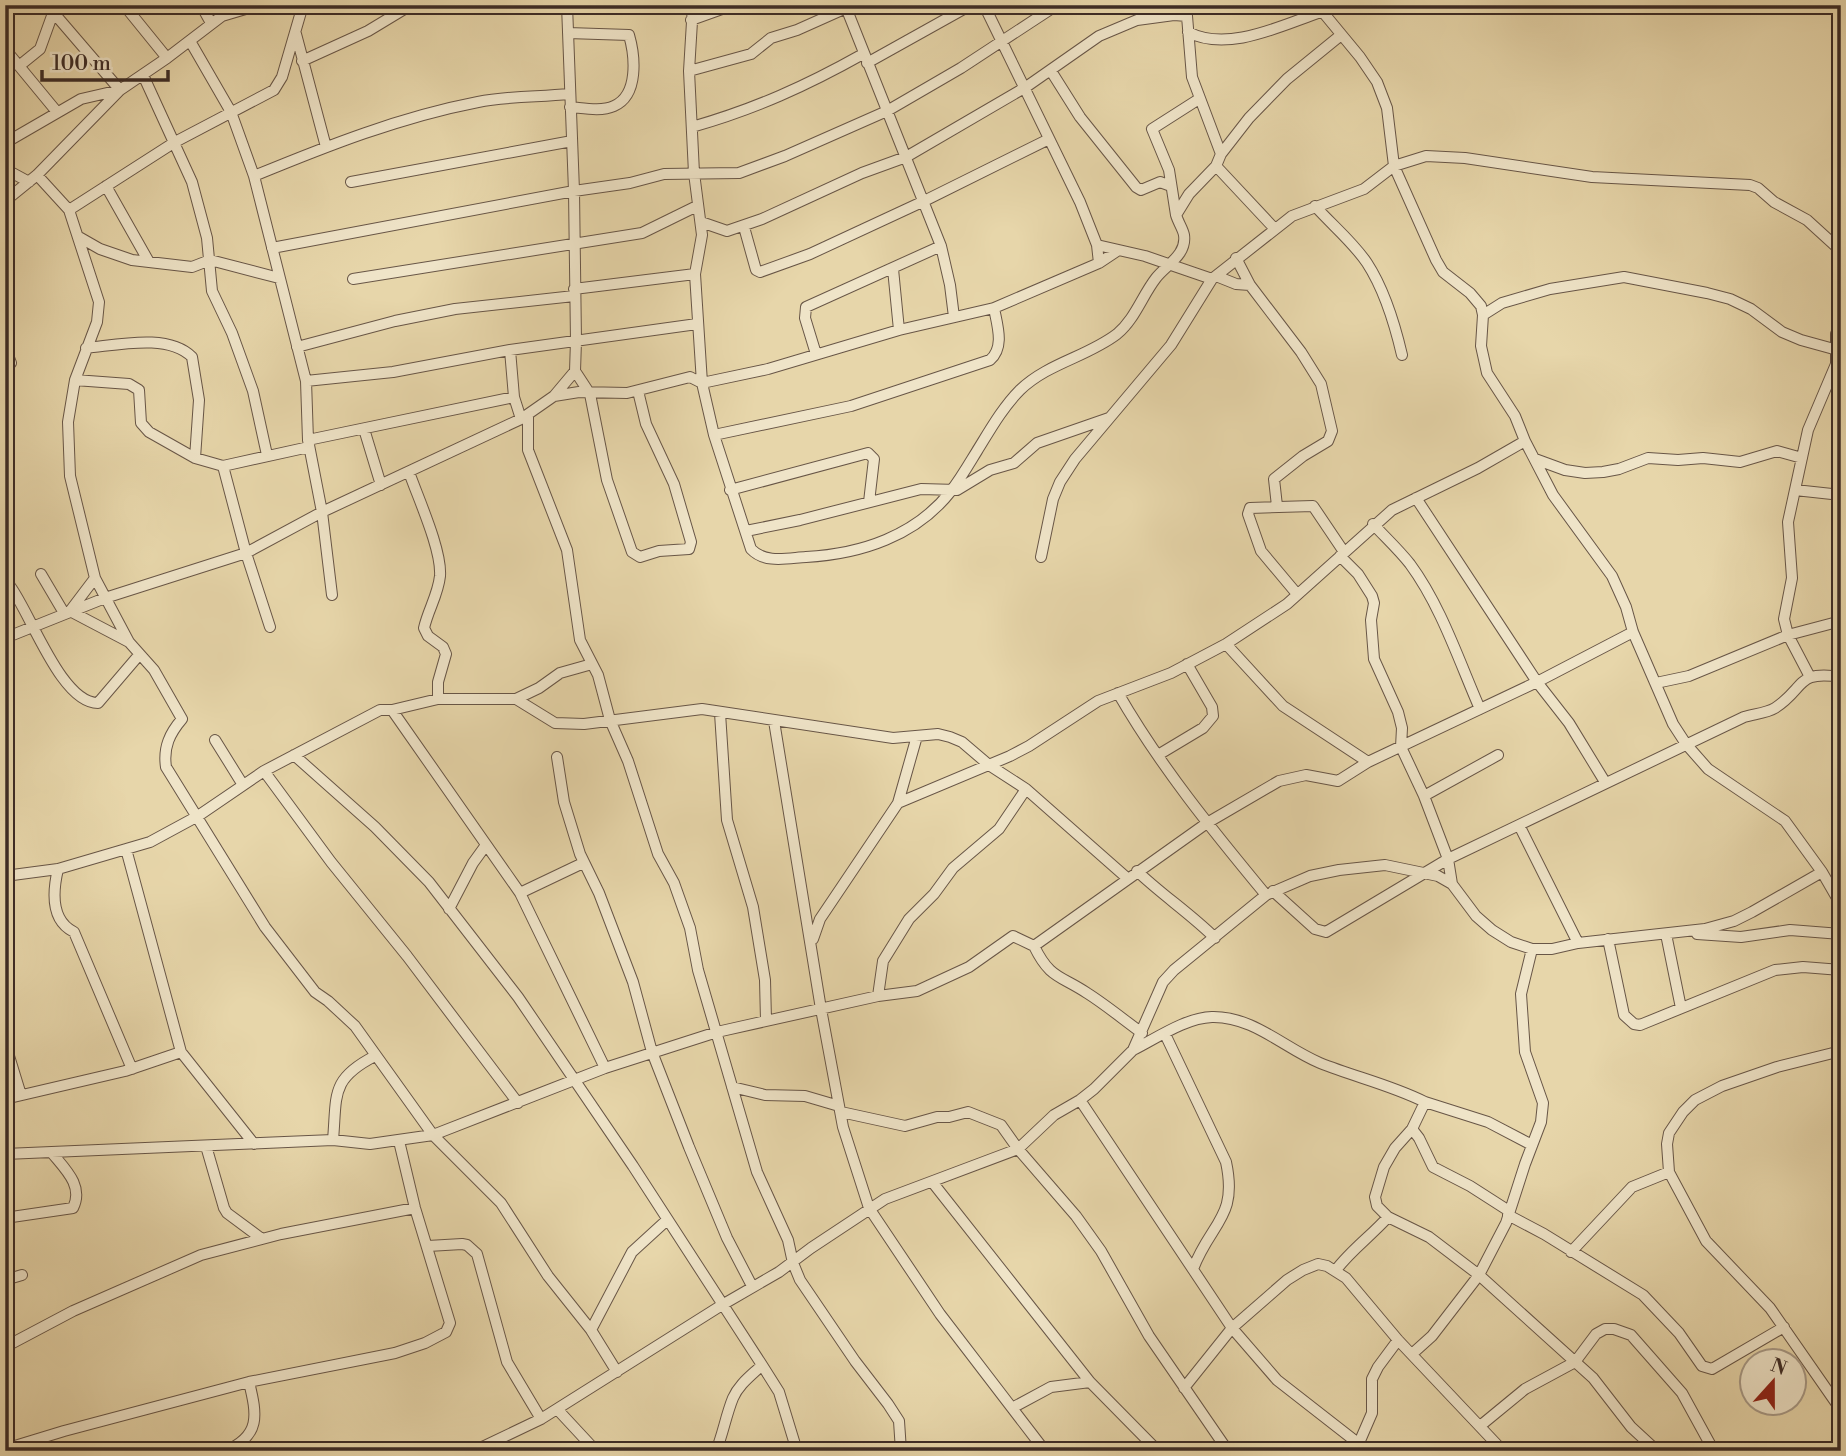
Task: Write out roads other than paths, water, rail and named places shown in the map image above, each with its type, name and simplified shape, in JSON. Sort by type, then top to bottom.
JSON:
[{"type":"street","points":[[124,5],[167,58]]},
{"type":"street","points":[[201,5],[211,23]]},
{"type":"street","points":[[5,201],[33,178],[120,90],[211,23],[232,12],[259,5]]},
{"type":"street","points":[[69,210],[175,142],[270,93],[279,85],[303,5]]},
{"type":"street","points":[[302,61],[368,32],[411,5]]},
{"type":"street","points":[[567,5],[574,191],[575,372],[590,394],[607,480],[632,552],[640,557],[659,551],[689,549],[691,542],[674,484],[646,424],[638,391]]},
{"type":"street","points":[[693,5],[689,71],[694,173],[701,222],[701,250],[695,274],[702,383],[730,490],[751,549],[756,555],[765,558],[836,556],[886,540],[924,519],[951,491],[1019,391],[1040,374],[1117,334],[1132,318],[1158,275],[1170,265],[1183,246],[1184,234],[1176,215],[1170,170],[1152,129],[1199,99]]},
{"type":"street","points":[[691,20],[733,5]]},
{"type":"street","points":[[692,127],[779,98],[971,5]]},
{"type":"street","points":[[984,5],[1070,179],[1097,245],[1099,263]]},
{"type":"street","points":[[272,248],[574,191],[630,183],[664,174],[739,173],[887,111],[935,85],[1057,5]]},
{"type":"street","points":[[1184,5],[1189,62],[1199,99],[1221,154]]},
{"type":"street","points":[[689,71],[751,54],[771,38],[797,30],[848,6],[865,58],[941,246],[954,317]]},
{"type":"street","points":[[19,66],[40,49],[50,9]]},
{"type":"street","points":[[50,9],[120,90]]},
{"type":"street","points":[[1188,32],[1200,38],[1214,40],[1249,36],[1319,9],[1369,70],[1387,108],[1394,166],[1436,260],[1451,280],[1477,299],[1483,315],[1481,346],[1487,373],[1515,416],[1553,495],[1612,576],[1673,724],[1708,769],[1784,821],[1822,872],[1841,905]]},
{"type":"street","points":[[701,222],[727,231],[744,227],[862,173],[906,157],[1026,87],[1099,36],[1121,26],[1154,17],[1187,16]]},
{"type":"street","points":[[296,33],[326,147]]},
{"type":"street","points":[[568,33],[629,35],[633,75],[625,95],[614,106],[594,109],[570,107]]},
{"type":"street","points":[[1176,215],[1189,194],[1216,166],[1221,154],[1249,118],[1287,79],[1341,35]]},
{"type":"street","points":[[190,41],[231,113],[254,176],[306,381],[309,443],[322,512],[332,595]]},
{"type":"street","points":[[5,49],[57,112]]},
{"type":"street","points":[[1051,71],[1080,117],[1136,187],[1141,190],[1160,182],[1171,186]]},
{"type":"street","points":[[143,75],[175,142],[196,195],[210,260],[212,291],[232,333],[253,391],[267,456]]},
{"type":"street","points":[[5,143],[81,99],[120,90]]},
{"type":"street","points":[[254,176],[326,147],[410,118],[452,107],[482,101],[569,94]]},
{"type":"street","points":[[744,227],[756,270],[760,272],[810,254],[1049,139]]},
{"type":"street","points":[[351,183],[572,141]]},
{"type":"street","points":[[1041,557],[1053,499],[1060,482],[1075,459],[1171,345],[1214,278],[1292,216],[1364,189],[1394,166],[1426,156],[1465,158],[1592,177],[1750,185],[1807,220],[1841,251]]},
{"type":"street","points":[[1216,166],[1274,228]]},
{"type":"street","points":[[5,169],[33,178],[69,210],[99,302],[97,322],[75,380],[68,422],[70,476],[95,578],[104,598],[129,642],[154,670],[183,719],[169,736],[166,767],[265,927],[315,992],[355,1026],[433,1135],[487,1186],[501,1203],[548,1276],[591,1330],[617,1372]]},
{"type":"street","points":[[106,186],[149,262]]},
{"type":"street","points":[[353,279],[642,233],[697,206]]},
{"type":"street","points":[[1315,206],[1366,261],[1398,337],[1402,355]]},
{"type":"street","points":[[79,236],[111,254],[132,260],[192,267],[210,260],[279,278]]},
{"type":"street","points":[[1097,245],[1236,284],[1250,285]]},
{"type":"street","points":[[816,355],[805,318],[806,307],[893,270],[941,246]]},
{"type":"street","points":[[554,396],[579,392],[590,394],[638,391],[691,377],[702,383],[768,369],[899,330],[994,308],[1099,263],[1117,250]]},
{"type":"street","points":[[1236,258],[1250,285],[1301,352],[1321,384],[1332,431],[1328,441],[1303,456],[1274,479],[1277,506]]},
{"type":"street","points":[[893,270],[899,330]]},
{"type":"street","points":[[297,346],[455,309],[695,274]]},
{"type":"street","points":[[1483,315],[1502,303],[1550,289],[1625,277],[1730,299],[1751,309],[1782,332],[1838,351]]},
{"type":"street","points":[[714,435],[851,406],[990,360],[998,349],[994,308]]},
{"type":"street","points":[[306,381],[393,372],[510,349],[697,324]]},
{"type":"street","points":[[1821,345],[1838,329]]},
{"type":"street","points":[[1810,677],[1788,635],[1784,610],[1792,578],[1788,522],[1808,430],[1838,362],[1838,329]]},
{"type":"street","points":[[86,348],[163,343],[178,347],[192,357],[199,400],[195,458]]},
{"type":"street","points":[[5,347],[11,363]]},
{"type":"street","points":[[510,349],[514,397],[524,417],[528,450],[567,550],[580,640],[598,674],[610,719],[628,761],[658,854],[674,883],[690,928],[698,970],[757,1172],[788,1240],[800,1280],[899,1421],[901,1451]]},
{"type":"street","points":[[5,638],[104,598],[246,553],[322,512],[524,417],[554,396],[575,372]]},
{"type":"street","points":[[75,380],[130,384],[136,387],[139,390],[141,423],[149,432],[195,458],[223,466],[364,429],[514,397]]},
{"type":"street","points":[[746,531],[920,489],[951,491],[962,488],[990,470],[1014,463],[1037,443],[1110,418]]},
{"type":"street","points":[[364,429],[381,485]]},
{"type":"street","points":[[898,803],[1029,746],[1083,710],[1226,644],[1274,613],[1392,510],[1478,468],[1525,441]]},
{"type":"street","points":[[1535,459],[1565,470],[1585,473],[1603,472],[1648,458],[1703,458],[1740,462],[1777,451],[1802,458]]},
{"type":"street","points":[[730,490],[867,453],[874,459],[870,502]]},
{"type":"street","points":[[223,466],[246,553],[270,627]]},
{"type":"street","points":[[409,472],[428,524],[441,573],[434,603],[424,628],[425,633],[443,648],[446,654],[438,682],[439,699]]},
{"type":"street","points":[[1795,490],[1841,495]]},
{"type":"street","points":[[1416,498],[1537,682],[1569,723],[1605,782]]},
{"type":"street","points":[[1297,594],[1261,551],[1248,514],[1251,508],[1301,505],[1315,507],[1342,554],[1372,596],[1374,659],[1398,712],[1402,728],[1401,747],[1424,796],[1448,859],[1452,884],[1476,916],[1511,942],[1532,949],[1552,949],[1608,939],[1665,934],[1741,937],[1790,930],[1841,934]]},
{"type":"street","points":[[1373,524],[1409,563],[1418,577],[1480,709]]},
{"type":"street","points":[[5,574],[32,627],[75,694],[90,703],[98,703],[139,655]]},
{"type":"street","points":[[41,574],[67,612],[129,642]]},
{"type":"street","points":[[67,612],[95,578]]},
{"type":"street","points":[[1656,683],[1689,676],[1788,635],[1841,621]]},
{"type":"street","points":[[1034,946],[1207,823],[1279,781],[1306,775],[1338,780],[1368,762],[1537,682],[1633,632]]},
{"type":"street","points":[[1226,644],[1283,706],[1368,762]]},
{"type":"street","points":[[5,876],[58,869],[150,842],[198,816],[264,771],[380,710],[392,710],[439,699],[516,699],[539,688],[560,673],[592,664]]},
{"type":"street","points":[[1158,755],[1203,728],[1213,716],[1212,707],[1187,664]]},
{"type":"street","points":[[1118,693],[1143,736],[1207,823],[1270,893],[1315,929],[1326,932],[1448,859],[1744,717],[1779,706],[1810,677],[1822,674],[1841,677]]},
{"type":"street","points":[[516,699],[555,723],[583,724],[689,710],[711,710],[893,738],[938,734],[950,737],[962,742],[989,765],[1026,789],[1127,878]]},
{"type":"street","points":[[392,710],[520,893],[606,1068]]},
{"type":"street","points":[[720,713],[727,820],[753,907],[765,979],[766,1020]]},
{"type":"street","points":[[774,721],[840,1109],[855,1170],[869,1208],[940,1314],[1045,1451]]},
{"type":"street","points":[[1402,728],[1418,739]]},
{"type":"street","points":[[812,946],[820,919],[898,803],[917,736]]},
{"type":"street","points":[[893,738],[911,756]]},
{"type":"street","points":[[215,740],[243,785]]},
{"type":"street","points":[[294,755],[375,827],[429,882],[518,997],[779,1392],[797,1451]]},
{"type":"street","points":[[1424,796],[1498,755]]},
{"type":"street","points":[[557,757],[564,802],[583,863],[599,893],[633,982],[652,1052],[727,1238],[752,1286]]},
{"type":"street","points":[[264,771],[518,1103]]},
{"type":"street","points":[[878,996],[883,961],[909,919],[934,894],[953,868],[999,829],[1026,789]]},
{"type":"street","points":[[1519,825],[1578,943]]},
{"type":"street","points":[[449,909],[473,863],[486,845]]},
{"type":"street","points":[[126,849],[181,1052],[254,1144]]},
{"type":"street","points":[[520,893],[583,863]]},
{"type":"street","points":[[474,1451],[541,1419],[793,1263],[869,1208],[907,1189],[933,1183],[1018,1149],[1054,1115],[1080,1100],[1133,1050],[1163,982],[1174,970],[1270,893],[1310,876],[1385,865],[1426,872],[1452,884]]},
{"type":"street","points":[[58,869],[54,889],[56,909],[64,925],[74,932],[132,1069]]},
{"type":"street","points":[[1137,871],[1215,938]]},
{"type":"street","points":[[1686,933],[1734,921],[1822,872]]},
{"type":"street","points":[[1665,934],[1681,1008]]},
{"type":"street","points":[[5,1154],[333,1140],[370,1144],[433,1135],[606,1068],[718,1032],[878,996],[917,991],[969,967],[1013,936],[1034,946],[1041,960],[1056,977],[1087,992],[1142,1034]]},
{"type":"street","points":[[1608,939],[1624,1015],[1628,1020],[1640,1025],[1775,970],[1804,967],[1841,970]]},
{"type":"street","points":[[1412,1354],[1432,1336],[1479,1275],[1503,1231],[1544,1110],[1525,1052],[1521,994],[1532,949]]},
{"type":"street","points":[[1133,1050],[1197,1019],[1214,1017],[1233,1020],[1257,1029],[1317,1062],[1488,1122],[1532,1144]]},
{"type":"street","points":[[1166,1034],[1226,1162],[1229,1177],[1230,1193],[1225,1214],[1202,1247],[1194,1269]]},
{"type":"street","points":[[5,1043],[21,1095]]},
{"type":"street","points":[[1841,1051],[1809,1058],[1722,1086],[1695,1100],[1669,1133],[1669,1172],[1706,1241],[1770,1308],[1841,1410]]},
{"type":"street","points":[[5,1099],[132,1069],[181,1052]]},
{"type":"street","points":[[333,1140],[337,1091],[341,1081],[359,1064],[374,1056]]},
{"type":"street","points":[[732,1087],[765,1095],[805,1096],[902,1126],[937,1116],[971,1113],[1002,1125],[1018,1149],[1076,1216],[1101,1251],[1149,1336],[1228,1451]]},
{"type":"street","points":[[1080,1100],[1232,1328],[1277,1380],[1368,1451]]},
{"type":"street","points":[[1426,1102],[1412,1129],[1395,1148],[1379,1181],[1375,1197],[1377,1206],[1388,1217],[1429,1237],[1479,1275],[1598,1383],[1640,1436],[1657,1451]]},
{"type":"street","points":[[1412,1129],[1433,1167],[1470,1186],[1571,1252],[1603,1269],[1656,1306],[1707,1369],[1712,1369],[1784,1327]]},
{"type":"street","points":[[5,1450],[64,1431],[249,1382],[395,1353],[425,1343],[446,1332],[450,1323],[415,1208],[399,1141]]},
{"type":"street","points":[[206,1146],[227,1213],[262,1239]]},
{"type":"street","points":[[5,1218],[73,1208],[76,1201],[75,1184],[71,1175],[52,1153]]},
{"type":"street","points":[[1571,1252],[1632,1187],[1669,1172]]},
{"type":"street","points":[[933,1183],[1090,1382],[1158,1451]]},
{"type":"street","points":[[5,1347],[73,1311],[201,1255],[262,1239],[415,1208]]},
{"type":"street","points":[[1336,1270],[1348,1254],[1366,1241],[1388,1217]]},
{"type":"street","points":[[591,1330],[632,1252],[667,1220]]},
{"type":"street","points":[[788,1240],[811,1248]]},
{"type":"street","points":[[428,1246],[467,1245],[477,1254],[507,1362],[541,1419]]},
{"type":"street","points":[[1184,1388],[1232,1328],[1287,1280],[1318,1264],[1336,1270],[1346,1278],[1398,1339],[1503,1451]]},
{"type":"street","points":[[779,1272],[800,1280]]},
{"type":"street","points":[[5,1280],[22,1275]]},
{"type":"street","points":[[1480,1426],[1525,1389],[1575,1362],[1596,1334],[1605,1329],[1615,1329],[1631,1335],[1682,1393],[1710,1444],[1710,1451]]},
{"type":"street","points":[[1359,1443],[1372,1413],[1372,1379],[1398,1339]]},
{"type":"street","points":[[716,1451],[733,1398],[743,1383],[762,1365]]},
{"type":"street","points":[[225,1451],[239,1445],[250,1435],[255,1419],[249,1382]]},
{"type":"street","points":[[1012,1408],[1051,1387],[1090,1382]]},
{"type":"street","points":[[557,1409],[596,1451]]}]
